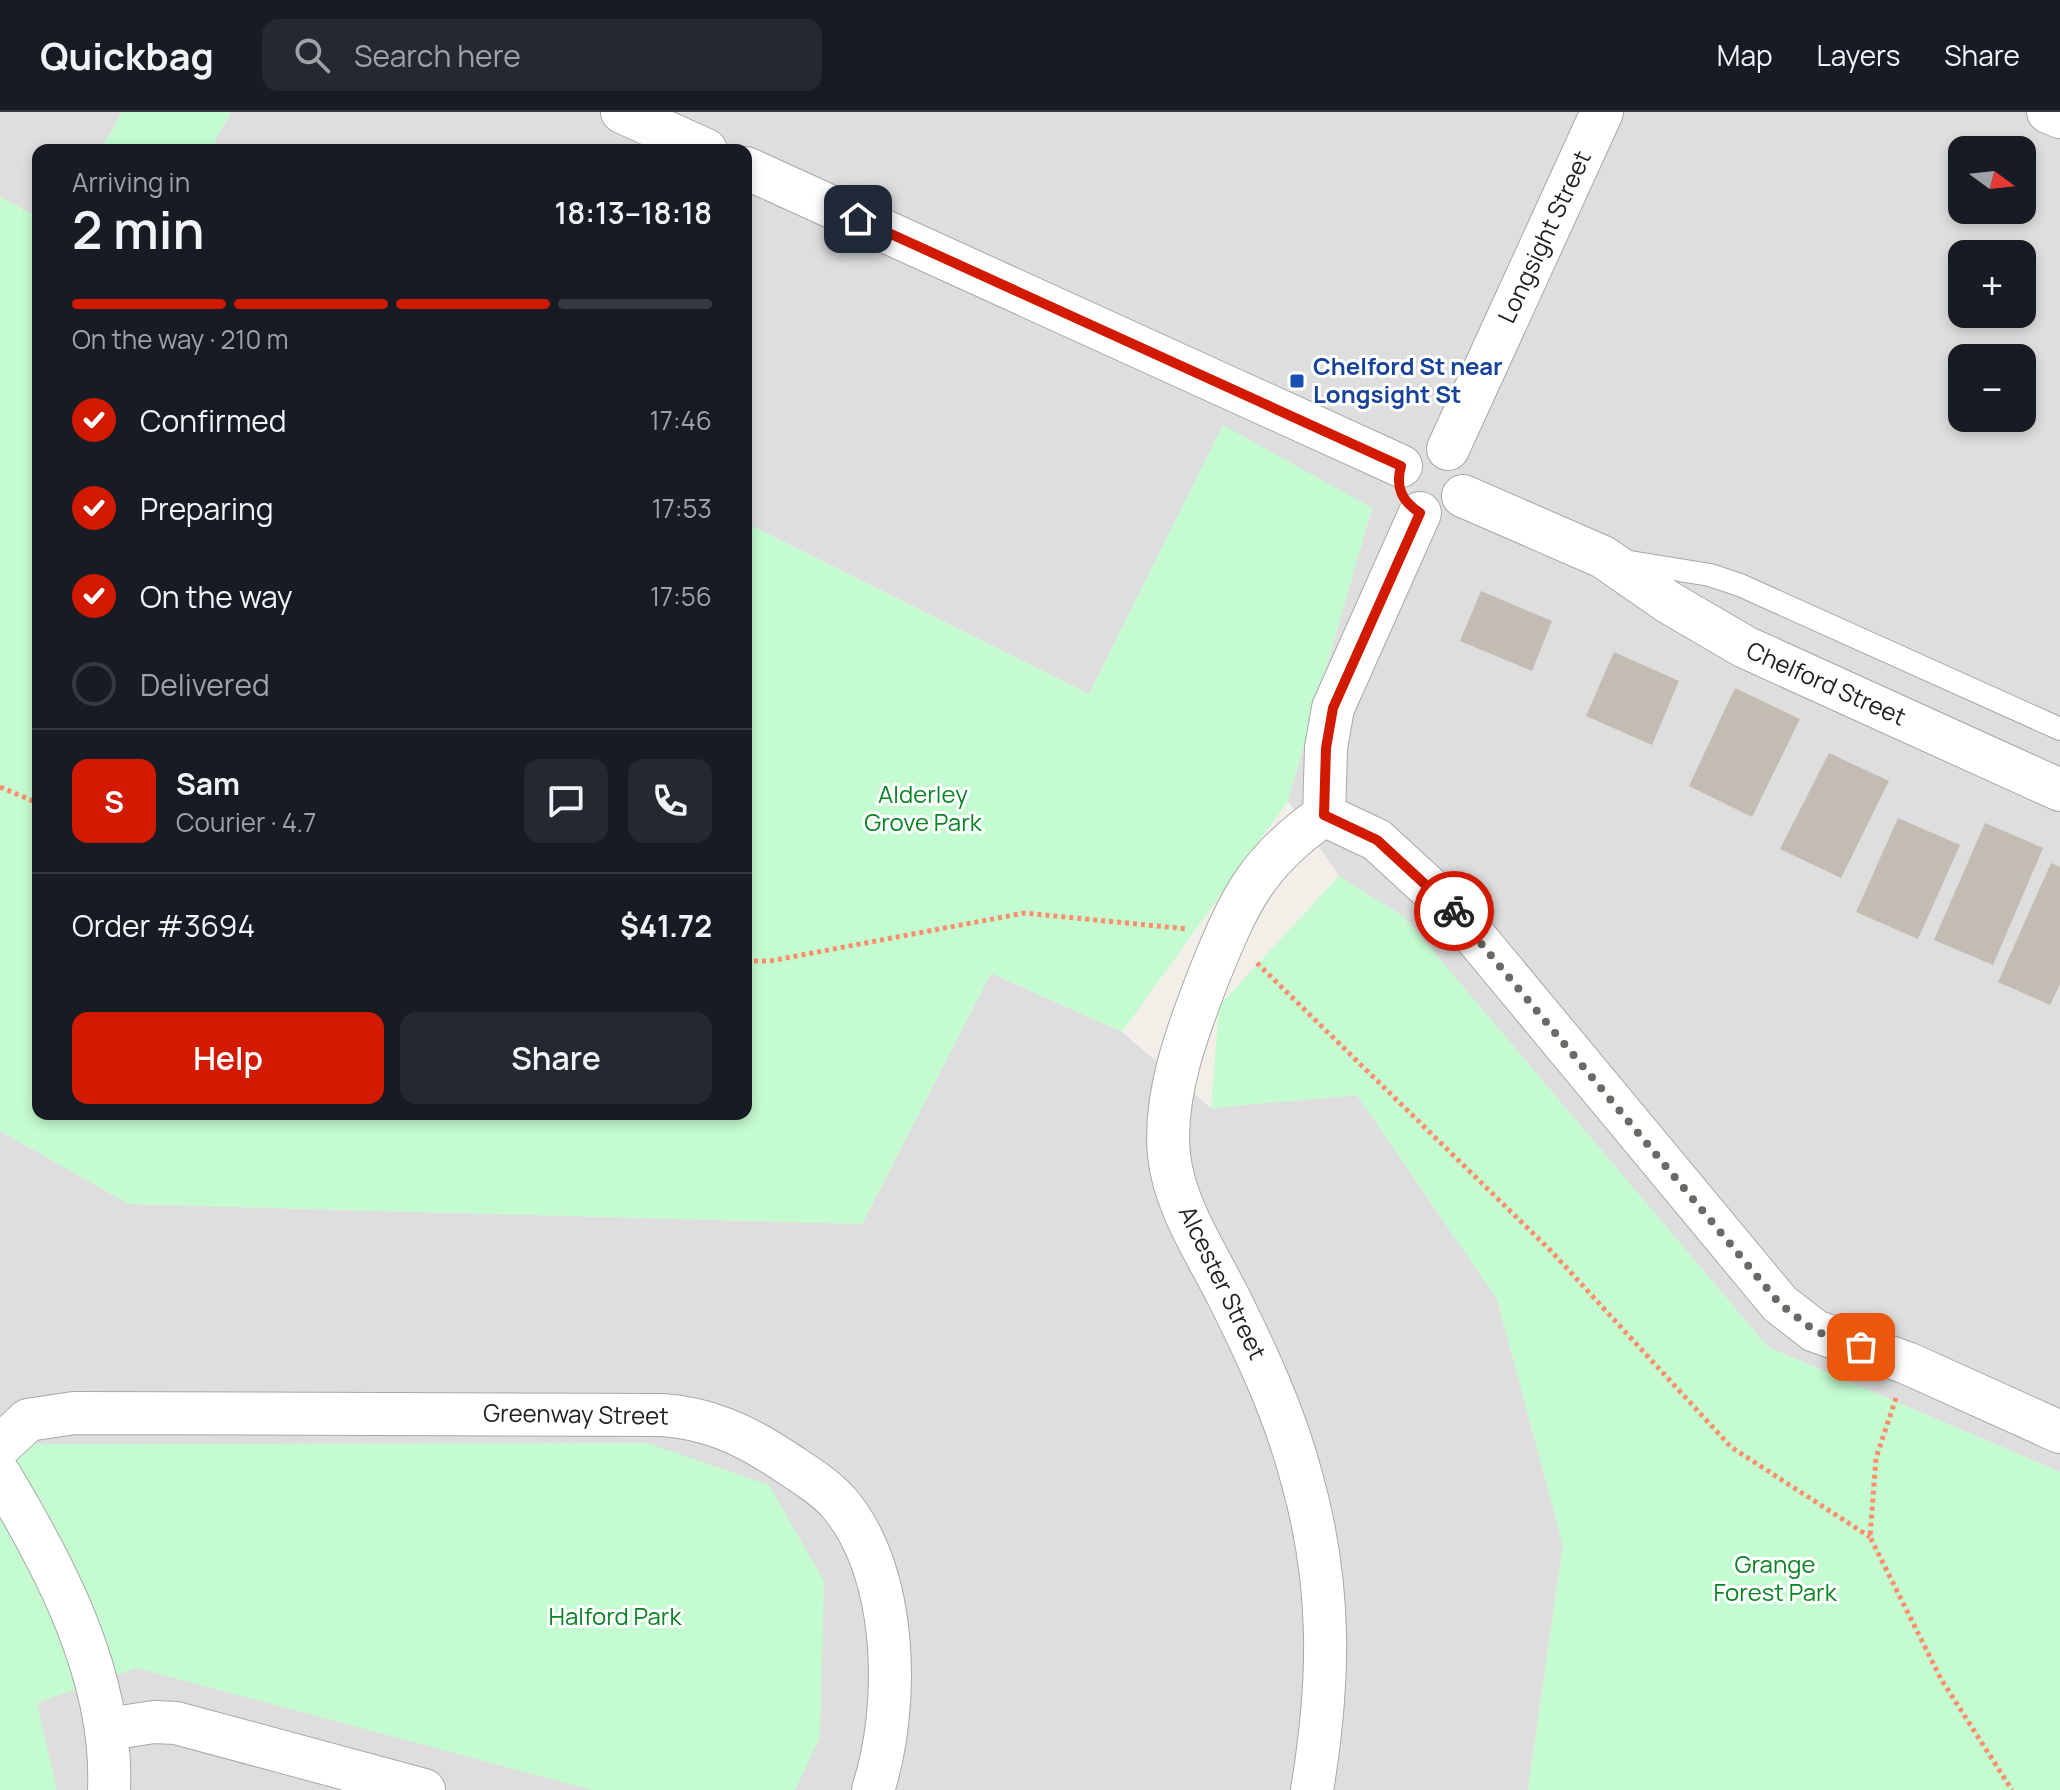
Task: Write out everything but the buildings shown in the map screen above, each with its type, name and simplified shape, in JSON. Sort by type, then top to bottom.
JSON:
[{"type":"street","points":[[622,112],[693,144]]},
{"type":"street","name":"Longsight Street","points":[[1448,449],[1602,112]]},
{"type":"street","points":[[2048,112],[2060,117]]},
{"type":"street","points":[[752,171],[1401,466]]},
{"type":"street","points":[[1426,445],[1448,449],[1457,455],[1466,474],[1463,496],[1440,514],[1420,513],[1403,499],[1398,488],[1401,466],[1416,449],[1426,445]]},
{"type":"street","name":"Chelford Street","points":[[1463,496],[1603,557],[1737,643],[2060,790]]},
{"type":"street","points":[[1420,513],[1333,708],[1326,748],[1324,815],[1377,840],[1453,910],[1780,1304],[1815,1331],[1907,1363],[2060,1432]]},
{"type":"street","name":"Alcester Street","points":[[1312,1790],[1326,1697],[1327,1633],[1311,1517],[1284,1418],[1181,1201],[1169,1157],[1169,1125],[1180,1068],[1201,996],[1246,891],[1265,864],[1292,837],[1324,815]]},
{"type":"street","name":"Greenway Street","points":[[0,1446],[28,1420],[74,1413],[662,1415],[690,1417],[725,1428],[767,1450],[824,1489],[847,1514],[860,1537],[880,1599],[891,1676],[887,1736],[873,1790]]},
{"type":"street","points":[[0,1475],[56,1579],[88,1659],[108,1729],[109,1790]]},
{"type":"street","points":[[108,1729],[169,1722],[424,1790]]},
{"type":"lane","name":"Chelford Street","points":[[1603,557],[1710,575],[1740,585],[2060,729]]},
{"type":"path","points":[[0,787],[32,800]]},
{"type":"path","points":[[752,961],[770,961],[1024,913],[1227,933],[1551,1251],[1731,1447],[1870,1537],[1941,1679],[2012,1790]]},
{"type":"path","points":[[1870,1537],[1876,1458],[1907,1363]]},
{"type":"shaded area","points":[[0,112],[122,112],[104,144],[32,144],[32,214],[0,197]]},
{"type":"shaded area","points":[[231,112],[2060,112],[2060,1472],[1768,1347],[1404,917],[1339,876],[1288,801],[1372,508],[1223,426],[1089,694],[752,526],[752,144],[213,144]]},
{"type":"shaded area","points":[[991,973],[1122,1032],[1211,1108],[1357,1095],[1497,1299],[1563,1545],[1528,1790],[0,1790],[0,1131],[129,1204],[862,1224]]},
{"type":"green space","points":[[122,112],[231,112],[213,144],[104,144]]},
{"type":"green space","name":"Alderley Grove Park","points":[[0,197],[32,214],[32,1120],[752,1120],[752,526],[1089,694],[1223,425],[1372,508],[1288,801],[1122,1032],[991,973],[862,1224],[129,1204],[0,1131]]},
{"type":"green space","name":"Grange Forest Park","points":[[1339,876],[1404,917],[1768,1347],[2060,1472],[2060,1790],[1528,1790],[1563,1545],[1497,1299],[1357,1095],[1211,1108],[1219,1006]]},
{"type":"green space","name":"Halford Park","points":[[647,1443],[769,1485],[824,1581],[820,1737],[795,1790],[592,1790],[137,1668],[37,1703],[57,1790],[0,1790],[0,1480],[31,1444]]},
{"type":"way so far","points":[[1454,911],[1780,1304],[1815,1331],[1861,1347]]},
{"type":"place","name":"Chelford St near Longsight St","points":[[1297,381]]},
{"type":"route","points":[[858,219],[1401,466],[1398,488],[1403,499],[1420,513],[1333,708],[1326,748],[1324,815],[1377,840],[1454,911]]}]
